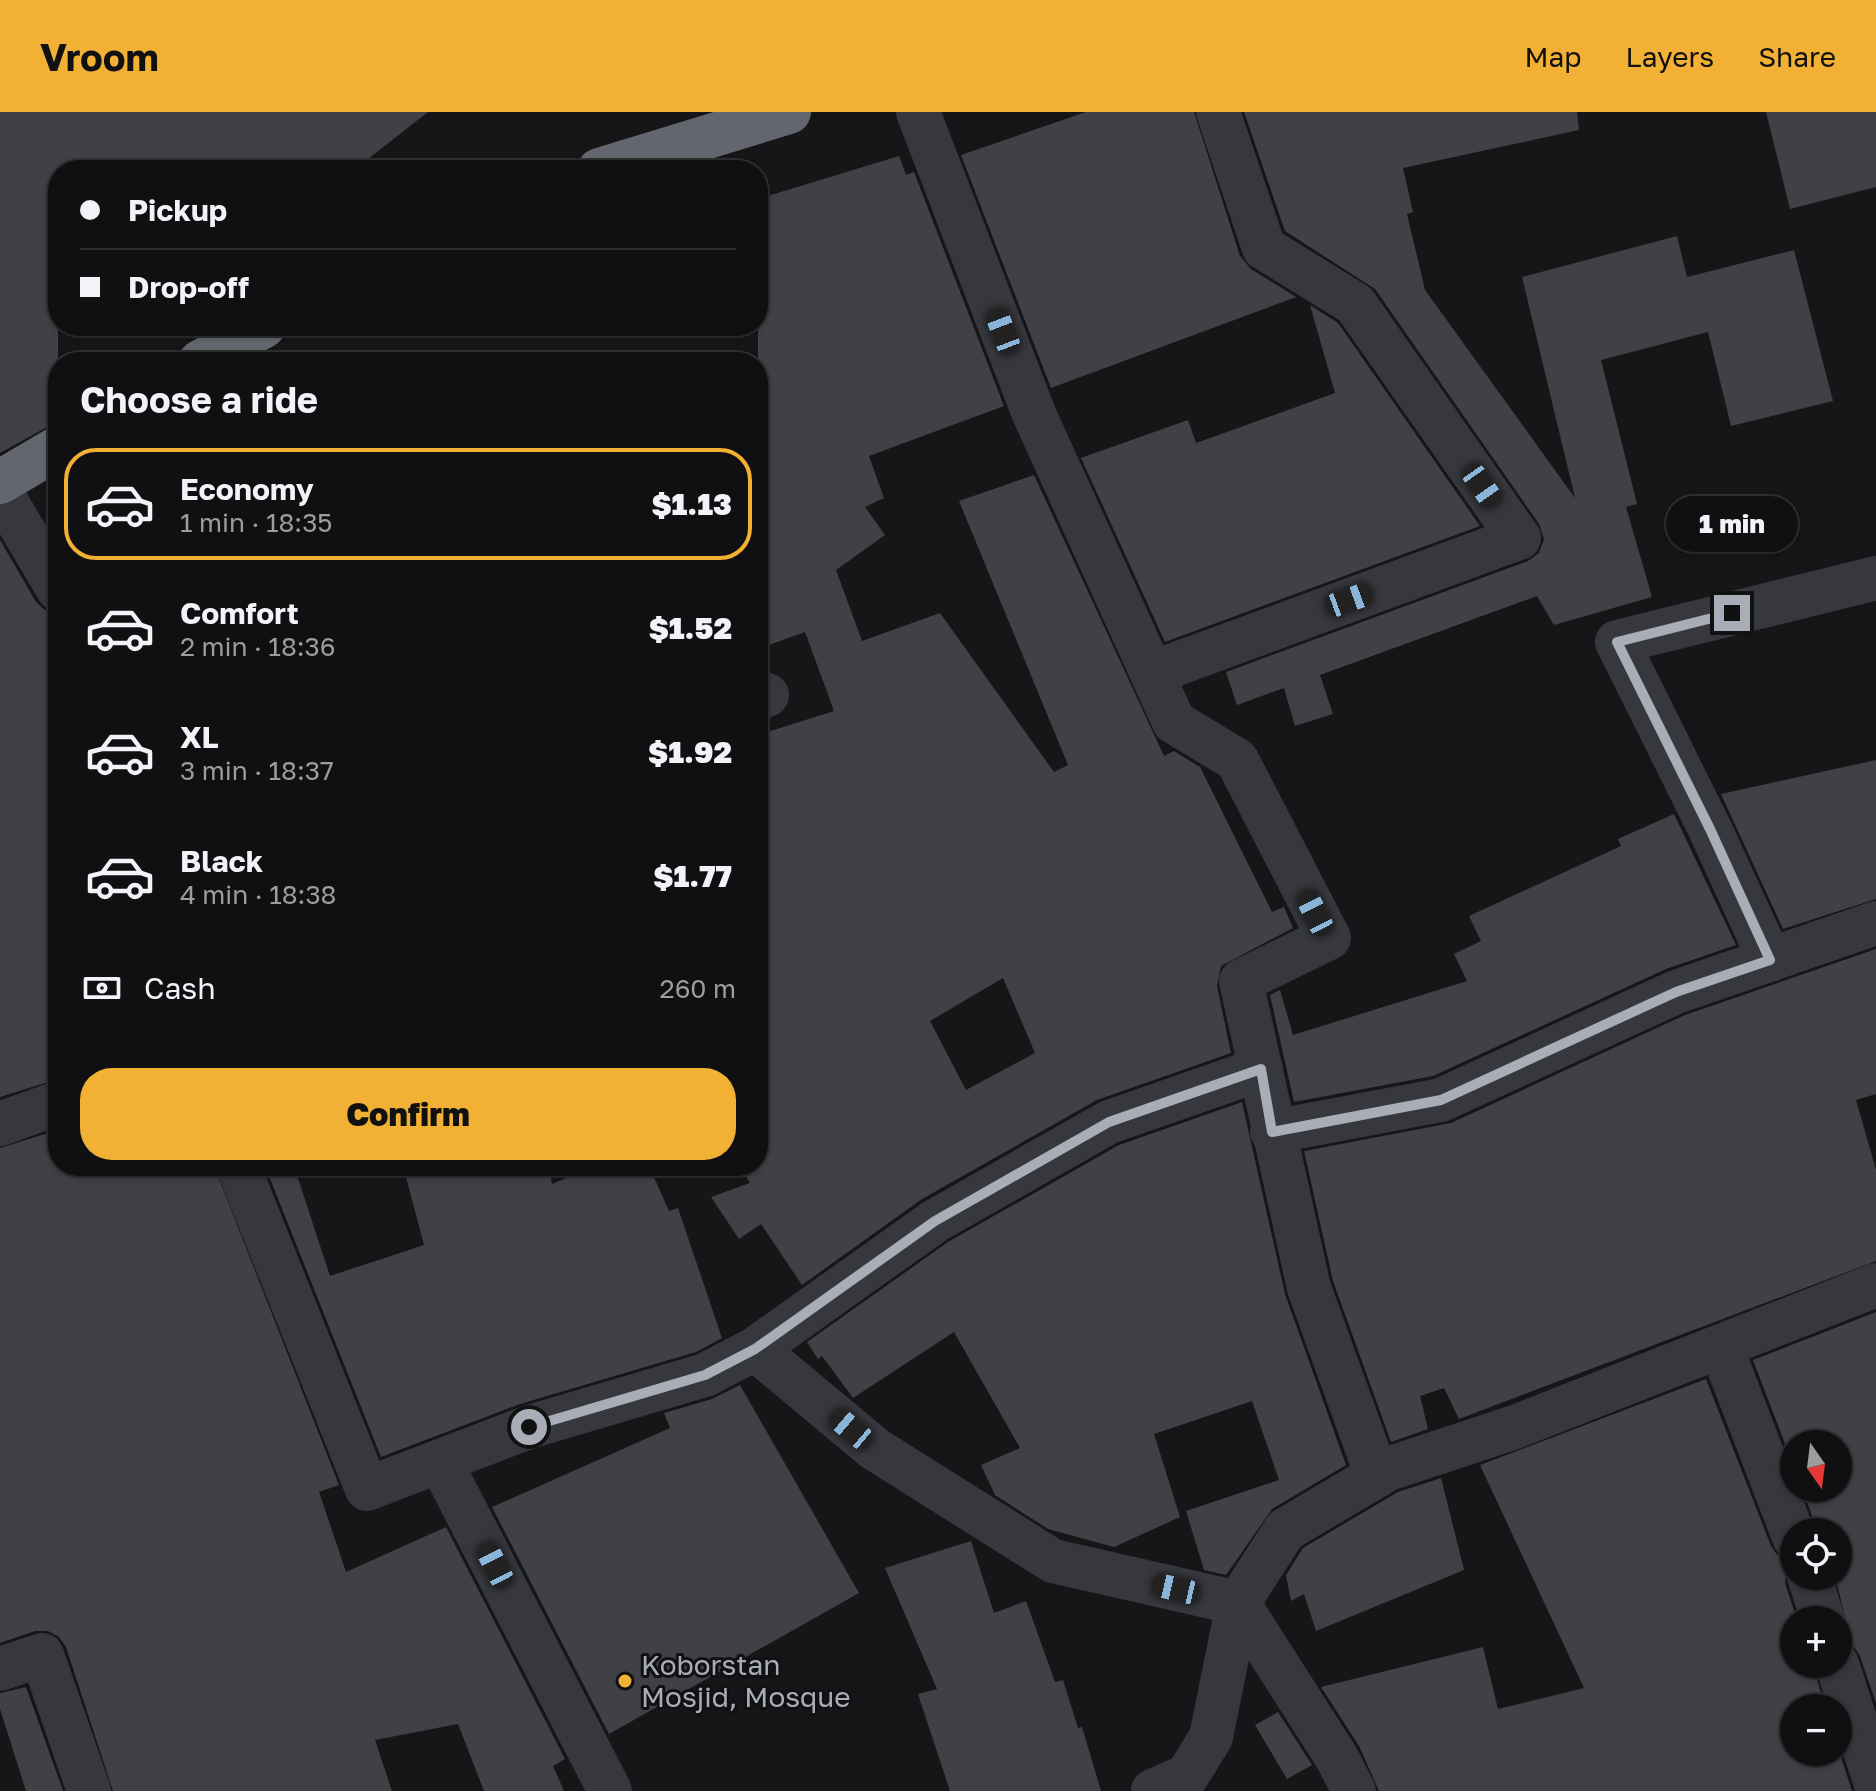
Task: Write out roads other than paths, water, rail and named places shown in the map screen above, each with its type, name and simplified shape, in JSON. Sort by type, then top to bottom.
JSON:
[{"type":"highway","points":[[632,160],[789,112]]},
{"type":"highway","points":[[218,352],[246,336]]},
{"type":"highway","points":[[0,482],[48,454]]},
{"type":"street","points":[[918,112],[1034,414],[1174,722],[1237,760],[1329,938],[1241,981],[1309,1288],[1377,1476]]},
{"type":"street","points":[[1152,673],[1519,538],[1355,304],[1264,248],[1218,112]]},
{"type":"street","points":[[0,491],[48,572]]},
{"type":"street","points":[[1770,960],[1710,829],[1617,642],[1876,578]]},
{"type":"street","points":[[1272,1132],[1441,1100],[1676,992],[1876,923]]},
{"type":"street","points":[[242,1176],[367,1489],[529,1427],[705,1375],[755,1349],[935,1221],[1109,1122],[1261,1069]]},
{"type":"street","points":[[0,1124],[48,1107]]},
{"type":"street","points":[[1153,1791],[1187,1776],[1211,1737],[1238,1603],[1285,1530],[1388,1469],[1515,1427],[1876,1285]]},
{"type":"street","points":[[1721,1347],[1787,1518]]},
{"type":"street","points":[[755,1349],[875,1449],[1053,1561],[1238,1603],[1337,1758],[1354,1791]]},
{"type":"street","points":[[440,1461],[610,1791]]},
{"type":"street","points":[[0,1669],[42,1655],[89,1791]]},
{"type":"street","points":[[1842,1678],[1876,1784]]},
{"type":"place","name":"Koborstan Mosjid, Mosque","points":[[625,1681]]}]
